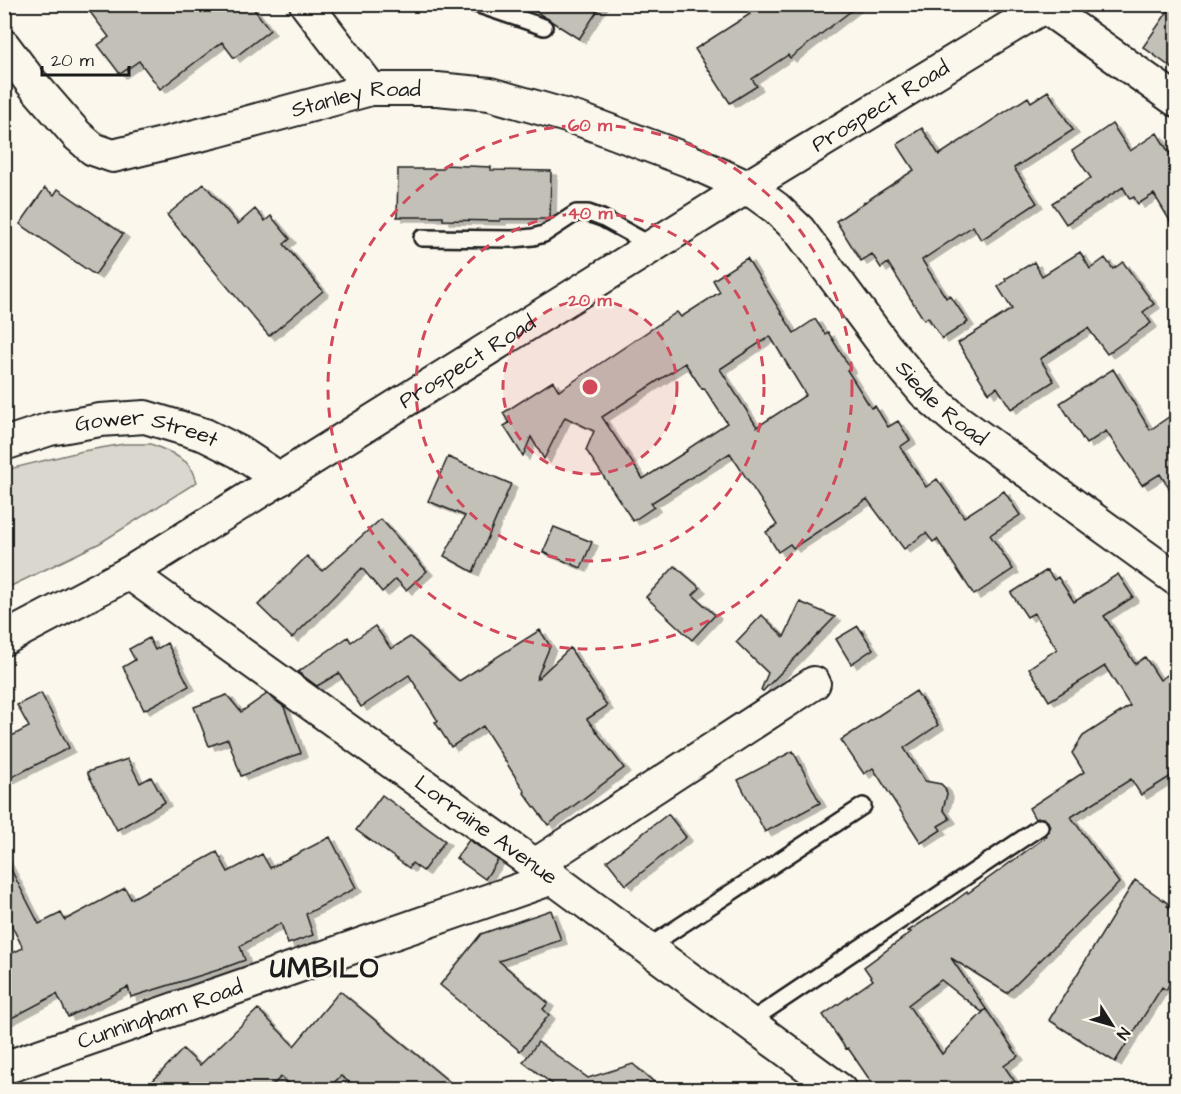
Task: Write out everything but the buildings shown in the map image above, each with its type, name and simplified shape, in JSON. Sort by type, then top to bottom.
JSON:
[{"type":"street","points":[[306,4],[371,89]]},
{"type":"street","points":[[1047,6],[1176,100]]},
{"type":"street","name":"Prospect Road","points":[[4,639],[129,573],[747,187],[1047,6]]},
{"type":"street","name":"Stanley Road","points":[[4,46],[77,135],[93,150],[113,156],[371,89],[437,89],[490,94],[581,120],[690,161],[747,187]]},
{"type":"street","name":"Siedle Road","points":[[747,187],[776,208],[798,230],[886,347],[924,392],[955,419],[1176,579]]},
{"type":"street","name":"Gower Street","points":[[4,444],[60,427],[100,420],[145,417],[205,435],[238,452],[280,479]]},
{"type":"street","name":"Lorraine Avenue","points":[[129,573],[648,947],[840,1089]]},
{"type":"street","name":"Cunningham Road","points":[[4,1068],[544,872],[814,683]]},
{"type":"lane","points":[[476,4],[544,27]]},
{"type":"lane","points":[[422,237],[514,239],[532,237],[544,234],[576,213],[588,213],[602,218],[653,246]]},
{"type":"lane","points":[[648,947],[863,806]]},
{"type":"lane","points":[[749,1022],[1040,827]]},
{"type":"shaded area","points":[[124,444],[151,444],[172,453],[186,462],[197,482],[100,543],[5,589],[5,470],[83,451]]},
{"type":"district","name":"UMBILO","points":[[325,968]]}]
